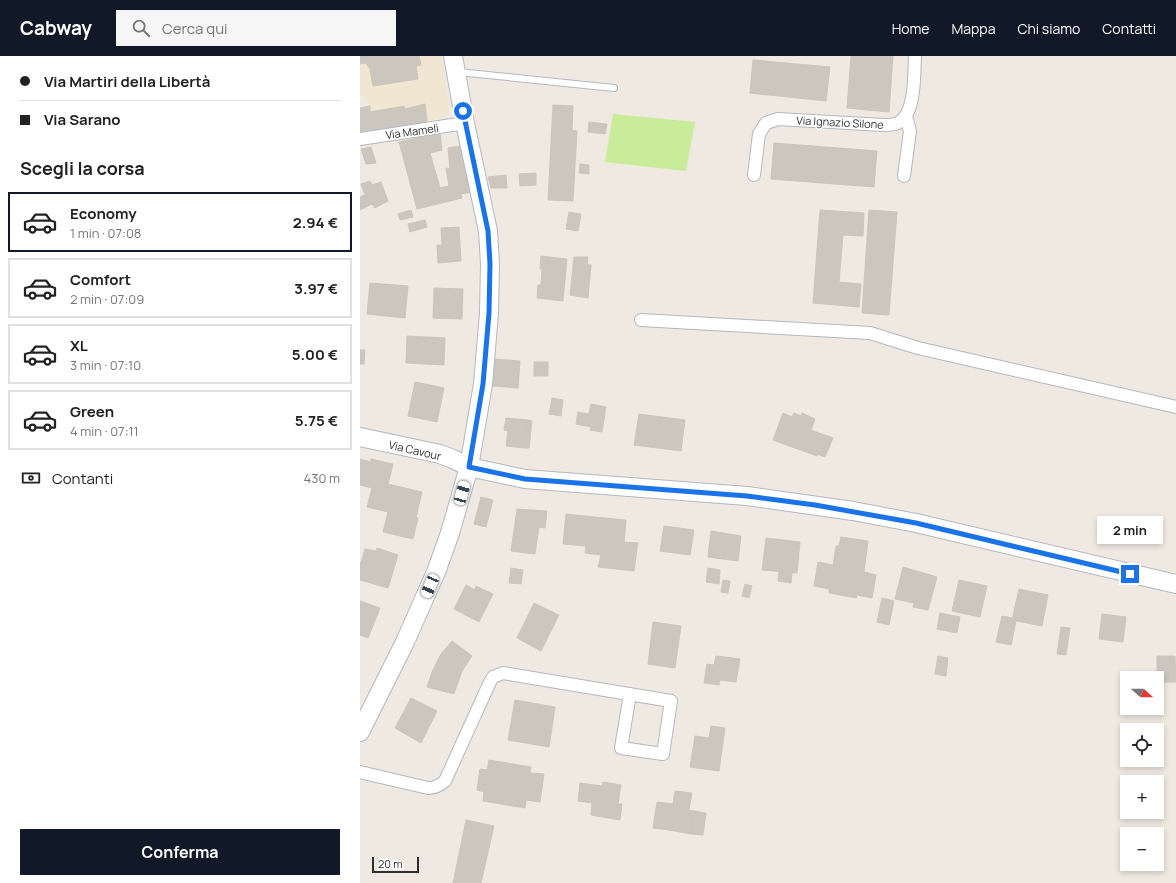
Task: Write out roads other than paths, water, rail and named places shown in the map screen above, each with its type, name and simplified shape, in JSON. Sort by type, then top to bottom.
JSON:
[{"type":"street","points":[[904,176],[910,131],[906,116],[912,100],[915,56]]},
{"type":"street","points":[[360,732],[405,642],[436,572],[450,533],[469,467],[483,384],[489,313],[490,264],[488,231],[465,123],[455,64]]},
{"type":"street","name":"Via Ignazio Silone","points":[[754,175],[759,134],[766,123],[778,119],[883,125],[898,123],[906,116]]},
{"type":"street","name":"Via Mameli","points":[[360,139],[465,123]]},
{"type":"street","points":[[641,320],[870,333],[918,348],[1176,408]]},
{"type":"street","name":"Via Cavour","points":[[360,437],[440,454],[469,467],[525,479],[747,496],[853,511],[916,523],[1176,584]]},
{"type":"street","points":[[360,772],[428,788],[435,788],[440,785],[444,781],[490,682],[493,677],[503,674],[630,694],[671,701],[663,754],[621,748],[630,694]]},
{"type":"lane","points":[[455,64],[614,88]]}]
